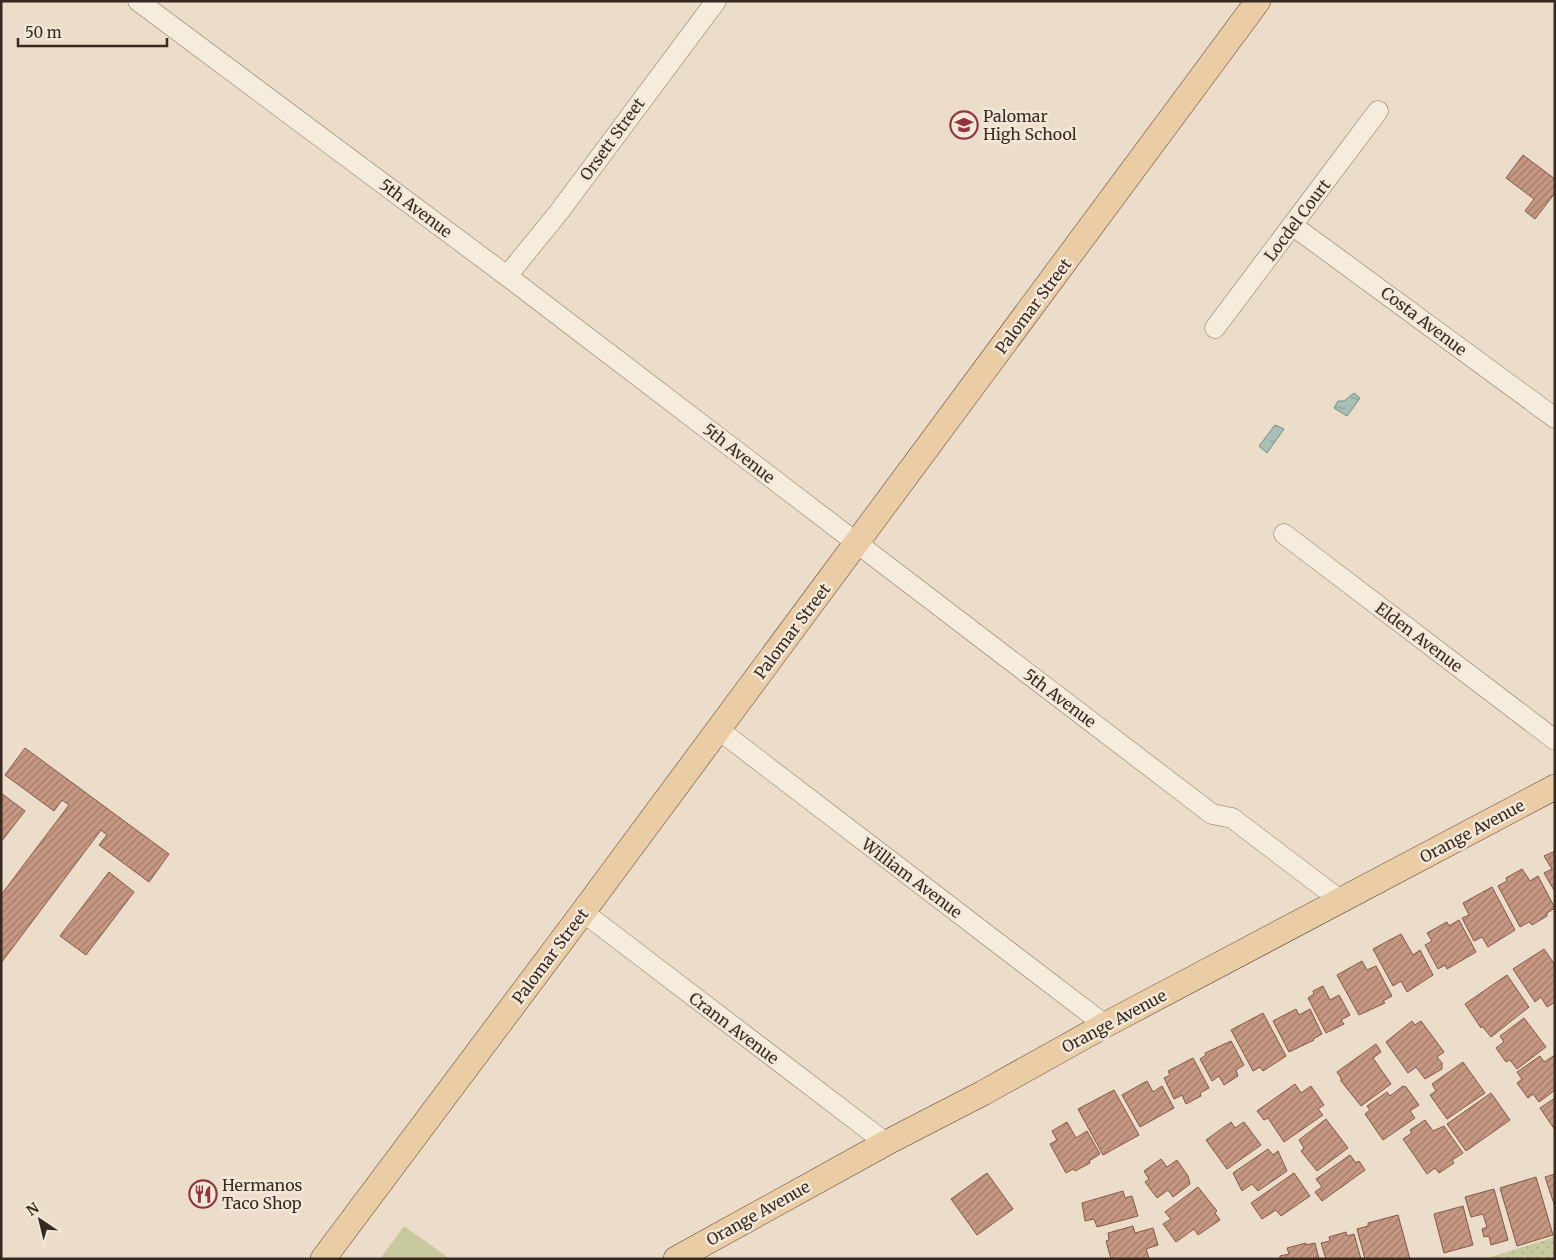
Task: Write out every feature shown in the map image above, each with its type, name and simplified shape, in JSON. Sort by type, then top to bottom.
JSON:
[{"type":"main road","name":"Palomar Street","points":[[323,1259],[719,730],[1258,1]]},
{"type":"main road","name":"Orange Avenue","points":[[676,1259],[1105,1025],[1555,787]]},
{"type":"street","name":"5th Avenue","points":[[138,1],[507,276],[1212,814],[1232,818],[1340,900]]},
{"type":"street","name":"Orsett Street","points":[[507,276],[564,205],[716,1]]},
{"type":"street","name":"Locdel Court","points":[[1215,328],[1378,111]]},
{"type":"street","name":"Costa Avenue","points":[[1292,225],[1555,418]]},
{"type":"street","name":"Elden Avenue","points":[[1284,534],[1555,740]]},
{"type":"street","name":"William Avenue","points":[[719,730],[1105,1025]]},
{"type":"street","name":"Crann Avenue","points":[[583,912],[886,1143]]},
{"type":"green space","points":[[404,1226],[450,1259],[380,1259]]},
{"type":"green space","points":[[1555,1237],[1555,1259],[1484,1259]]},
{"type":"water","points":[[1354,393],[1360,398],[1347,416],[1334,408],[1338,401],[1344,401]]},
{"type":"water","points":[[1275,425],[1284,429],[1267,453],[1259,446]]},
{"type":"building","points":[[1523,155],[1555,179],[1555,193],[1535,219],[1525,211],[1534,199],[1506,178]]},
{"type":"building","points":[[25,748],[169,854],[149,882],[99,845],[107,835],[101,830],[1,963],[1,895],[69,805],[62,800],[54,811],[5,775]]},
{"type":"building","points":[[1,793],[25,811],[1,842]]},
{"type":"building","points":[[1555,851],[1555,892],[1544,873],[1552,869],[1544,856]]},
{"type":"building","points":[[1522,869],[1530,881],[1538,876],[1555,908],[1547,913],[1547,916],[1532,925],[1529,922],[1520,927],[1498,886],[1507,881],[1506,878]]},
{"type":"building","points":[[109,872],[134,892],[86,955],[60,936]]},
{"type":"building","points":[[1492,887],[1515,930],[1488,947],[1482,937],[1474,941],[1462,918],[1469,915],[1463,903]]},
{"type":"building","points":[[1459,920],[1476,952],[1447,969],[1445,965],[1438,969],[1425,945],[1432,941],[1427,933],[1447,922],[1449,926]]},
{"type":"building","points":[[1401,934],[1413,955],[1420,950],[1433,975],[1407,992],[1401,981],[1393,986],[1373,949]]},
{"type":"building","points":[[1544,949],[1555,965],[1555,1002],[1547,1007],[1541,997],[1535,1002],[1513,969]]},
{"type":"building","points":[[1362,961],[1367,970],[1376,966],[1392,996],[1383,1001],[1385,1003],[1359,1015],[1337,975]]},
{"type":"building","points":[[1507,975],[1529,1007],[1491,1037],[1482,1026],[1481,1028],[1465,1004]]},
{"type":"building","points":[[1323,986],[1330,1000],[1339,995],[1350,1015],[1341,1020],[1344,1024],[1326,1033],[1308,998],[1314,994],[1313,991]]},
{"type":"building","points":[[1296,1009],[1299,1015],[1310,1009],[1322,1034],[1289,1052],[1273,1021]]},
{"type":"building","points":[[1263,1013],[1286,1056],[1263,1071],[1260,1067],[1253,1071],[1231,1030]]},
{"type":"building","points":[[1524,1018],[1546,1047],[1517,1069],[1510,1060],[1506,1062],[1496,1048],[1504,1042],[1500,1036]]},
{"type":"building","points":[[1412,1021],[1415,1025],[1421,1021],[1444,1052],[1437,1057],[1442,1063],[1442,1069],[1425,1079],[1416,1067],[1408,1073],[1386,1042]]},
{"type":"building","points":[[1231,1041],[1244,1065],[1236,1070],[1238,1076],[1224,1085],[1219,1076],[1212,1081],[1200,1059],[1206,1055],[1205,1053]]},
{"type":"building","points":[[1376,1044],[1381,1052],[1373,1058],[1391,1084],[1361,1106],[1341,1081],[1337,1072]]},
{"type":"building","points":[[1555,1055],[1555,1090],[1539,1102],[1533,1094],[1528,1098],[1517,1083],[1522,1079],[1517,1072],[1540,1056],[1544,1062]]},
{"type":"building","points":[[1193,1058],[1209,1088],[1200,1093],[1201,1096],[1186,1104],[1182,1095],[1174,1099],[1164,1078],[1170,1075],[1168,1071]]},
{"type":"building","points":[[1463,1062],[1485,1093],[1447,1119],[1430,1095],[1436,1091],[1432,1084]]},
{"type":"building","points":[[1147,1081],[1153,1092],[1162,1086],[1174,1108],[1140,1127],[1122,1095]]},
{"type":"building","points":[[1295,1084],[1301,1093],[1311,1086],[1324,1105],[1318,1109],[1323,1115],[1284,1142],[1268,1118],[1264,1120],[1257,1111]]},
{"type":"building","points":[[1403,1086],[1406,1087],[1419,1105],[1410,1111],[1415,1118],[1383,1140],[1365,1114],[1370,1110],[1367,1106],[1387,1092],[1390,1096]]},
{"type":"building","points":[[1114,1090],[1139,1135],[1103,1155],[1078,1109]]},
{"type":"building","points":[[1491,1093],[1510,1120],[1466,1151],[1447,1124]]},
{"type":"building","points":[[1555,1098],[1555,1130],[1540,1108]]},
{"type":"building","points":[[1326,1119],[1348,1148],[1317,1171],[1301,1151],[1304,1148],[1299,1140]]},
{"type":"building","points":[[1425,1120],[1433,1131],[1444,1126],[1463,1153],[1452,1160],[1454,1163],[1439,1173],[1435,1168],[1427,1174],[1403,1139],[1412,1133],[1410,1130]]},
{"type":"building","points":[[1067,1122],[1076,1138],[1087,1131],[1100,1154],[1089,1161],[1090,1163],[1075,1171],[1073,1169],[1066,1173],[1050,1144],[1057,1140],[1052,1131]]},
{"type":"building","points":[[1231,1122],[1235,1128],[1244,1122],[1261,1145],[1227,1169],[1206,1140]]},
{"type":"building","points":[[1268,1149],[1273,1155],[1278,1151],[1287,1171],[1258,1191],[1252,1184],[1242,1191],[1233,1173]]},
{"type":"building","points":[[1350,1155],[1356,1163],[1359,1161],[1365,1170],[1322,1201],[1315,1192],[1322,1187],[1316,1179]]},
{"type":"building","points":[[1161,1159],[1167,1167],[1177,1160],[1188,1176],[1190,1184],[1173,1197],[1168,1190],[1157,1198],[1145,1182],[1149,1179],[1144,1171]]},
{"type":"building","points":[[987,1173],[1013,1209],[977,1235],[951,1199]]},
{"type":"building","points":[[1294,1173],[1310,1196],[1281,1216],[1276,1210],[1262,1219],[1251,1203]]},
{"type":"building","points":[[1555,1174],[1555,1207],[1545,1177]]},
{"type":"building","points":[[1536,1177],[1553,1235],[1517,1246],[1500,1188]]},
{"type":"building","points":[[1198,1187],[1217,1211],[1215,1213],[1220,1220],[1198,1235],[1194,1229],[1176,1242],[1163,1224],[1171,1219],[1165,1212]]},
{"type":"building","points":[[1494,1189],[1508,1240],[1491,1245],[1489,1236],[1484,1237],[1482,1229],[1487,1227],[1483,1214],[1471,1217],[1465,1197]]},
{"type":"building","points":[[1123,1191],[1125,1198],[1132,1196],[1138,1216],[1097,1227],[1094,1219],[1085,1221],[1082,1203]]},
{"type":"building","points":[[1463,1206],[1473,1245],[1444,1253],[1434,1214]]},
{"type":"building","points":[[1398,1215],[1410,1259],[1365,1259],[1357,1229],[1368,1226],[1368,1223]]},
{"type":"building","points":[[1133,1226],[1135,1233],[1153,1228],[1158,1245],[1146,1249],[1149,1258],[1146,1259],[1111,1259],[1106,1241],[1109,1240],[1108,1233]]},
{"type":"building","points":[[1346,1232],[1347,1236],[1354,1234],[1361,1259],[1326,1259],[1321,1243],[1330,1241],[1329,1237]]},
{"type":"building","points":[[1306,1243],[1306,1245],[1315,1243],[1319,1259],[1280,1259],[1280,1256],[1289,1254],[1287,1248]]},
{"type":"place","name":"Palomar High School","points":[[964,125]]},
{"type":"place","name":"Hermanos Taco Shop","points":[[203,1194]]}]
